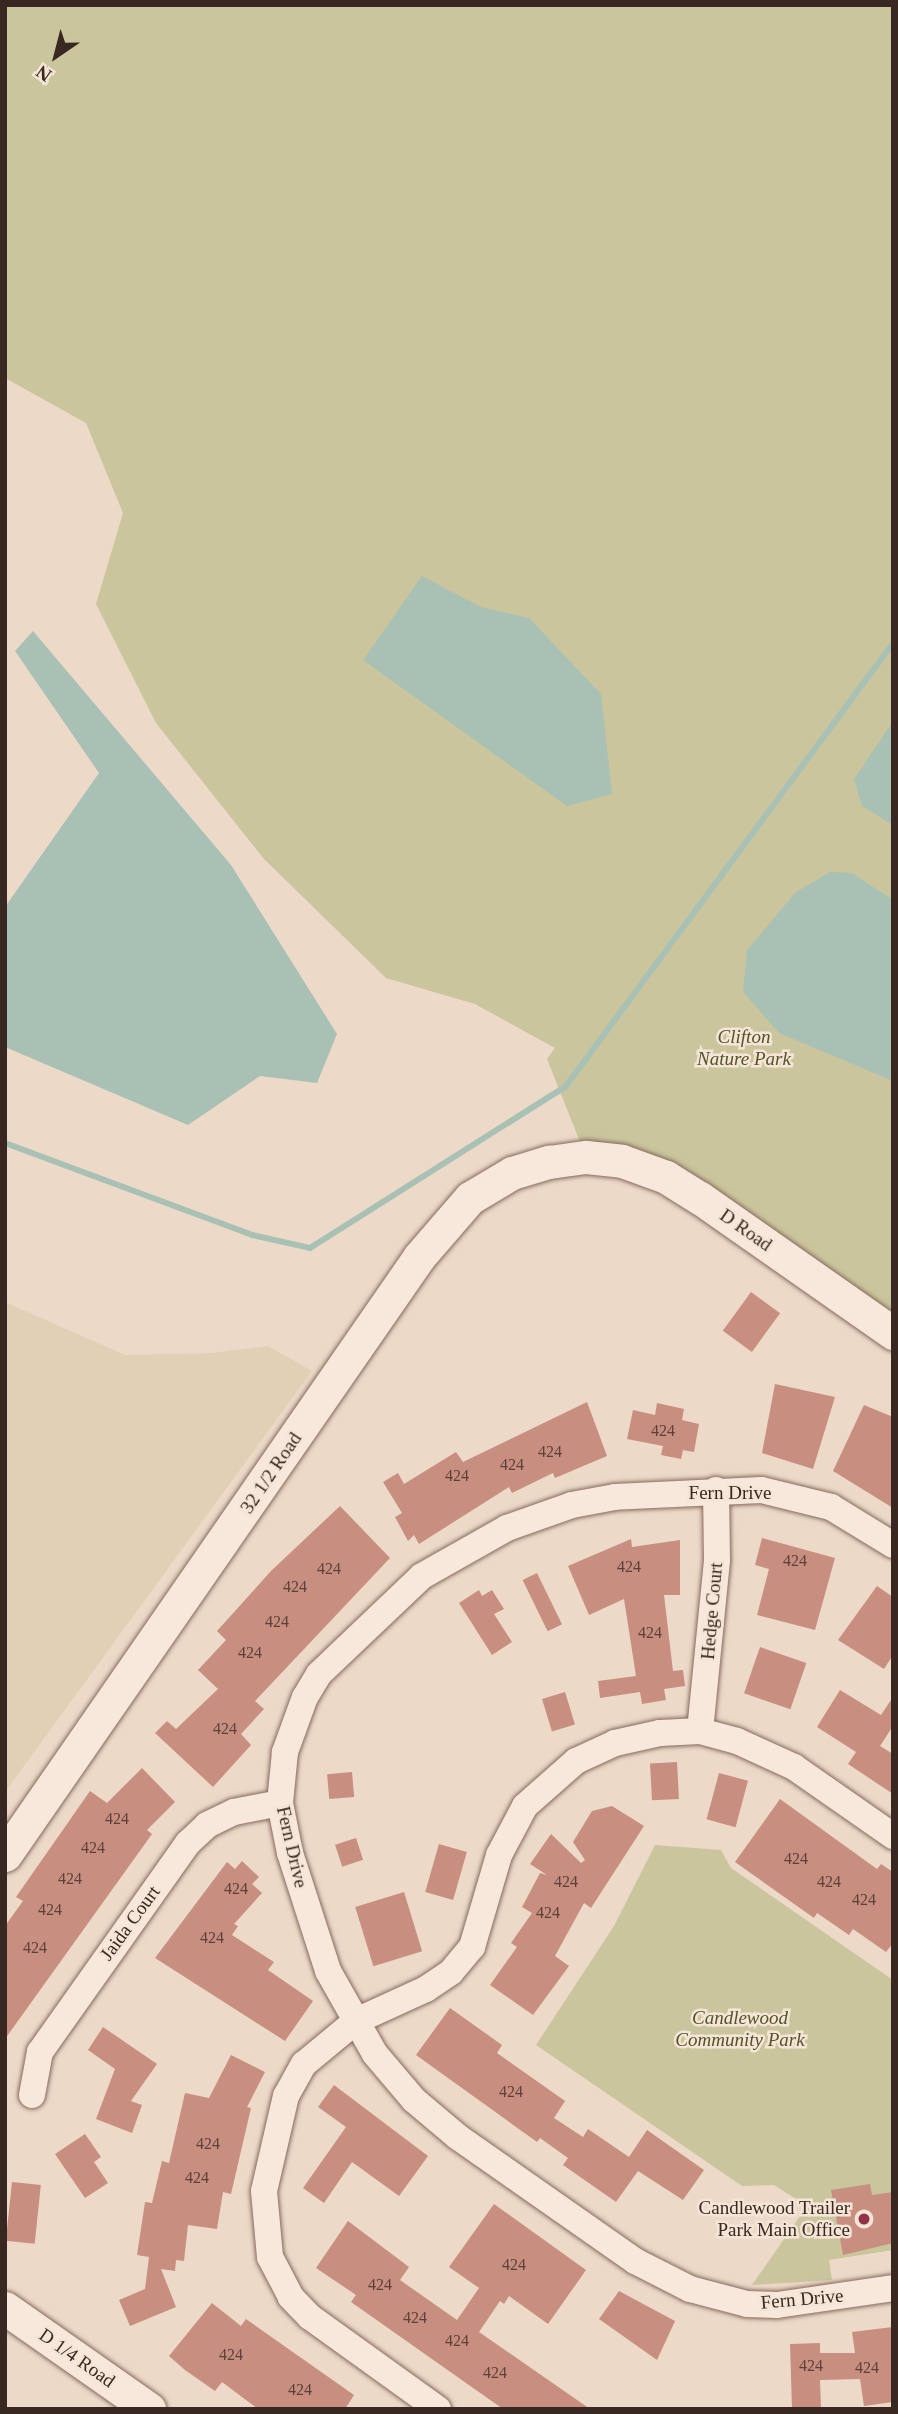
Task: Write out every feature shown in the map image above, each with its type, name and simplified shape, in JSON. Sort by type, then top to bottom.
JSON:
[{"type":"street","name":"D Road","points":[[586,1157],[622,1161],[667,1177],[893,1333]]},
{"type":"street","name":"32 1/2 Road","points":[[5,1855],[442,1227],[470,1198],[512,1173],[586,1157]]},
{"type":"street","name":"Fern Drive","points":[[893,1545],[831,1507],[798,1495],[716,1490],[615,1497],[572,1505],[507,1528],[422,1576],[338,1652],[305,1697],[285,1752],[280,1803],[290,1853],[328,1971],[356,2021],[414,2100],[458,2137],[662,2277],[717,2298],[747,2304],[777,2305],[893,2288]]},
{"type":"street","name":"Hedge Court","points":[[700,1731],[718,1560],[716,1490]]},
{"type":"street","points":[[438,2409],[301,2309],[279,2277],[265,2235],[264,2191],[291,2084],[312,2056],[356,2021],[426,1989],[451,1972],[472,1947],[506,1838],[547,1783],[576,1761],[615,1743],[660,1733],[700,1731],[768,1752],[893,1836]]},
{"type":"street","name":"Jaida Court","points":[[32,2095],[40,2052],[188,1843],[207,1825],[234,1812],[280,1803]]},
{"type":"street","name":"D 1/4 Road","points":[[5,2308],[149,2409]]},
{"type":"shaded area","points":[[422,576],[481,607],[529,618],[601,694],[612,794],[567,806],[363,660]]},
{"type":"shaded area","points":[[33,631],[231,865],[337,1034],[317,1083],[260,1076],[188,1125],[5,1047],[5,907],[99,773],[15,651]]},
{"type":"shaded area","points":[[893,721],[893,825],[862,806],[854,779]]},
{"type":"shaded area","points":[[830,872],[852,873],[893,900],[893,1081],[779,1033],[743,992],[747,950],[796,892]]},
{"type":"shaded area","points":[[5,1302],[125,1355],[211,1353],[268,1346],[312,1371],[5,1792]]},
{"type":"green space","name":"Clifton Nature Park","points":[[5,5],[893,5],[893,1333],[700,1198],[586,1157],[547,1059],[555,1048],[475,1004],[386,978],[264,859],[156,723],[96,604],[123,513],[86,423],[5,378]]},
{"type":"green space","name":"Candlewood Community Park","points":[[655,1845],[721,1850],[731,1868],[893,1980],[893,2250],[829,2260],[832,2280],[752,2285],[807,2206],[774,2185],[742,2186],[536,2045],[614,1926]]},
{"type":"building","points":[[751,1292],[780,1313],[752,1352],[723,1331]]},
{"type":"building","points":[[775,1384],[835,1397],[813,1469],[762,1453]]},
{"type":"building","points":[[587,1402],[607,1456],[555,1478],[553,1473],[512,1493],[509,1487],[419,1544],[414,1535],[408,1541],[395,1517],[402,1513],[383,1482],[398,1473],[404,1484],[456,1452],[463,1462]]},
{"type":"building","points":[[657,1403],[684,1409],[682,1420],[699,1424],[694,1452],[683,1450],[681,1459],[661,1455],[663,1446],[627,1439],[633,1410],[655,1415]]},
{"type":"building","points":[[864,1405],[893,1417],[893,1508],[833,1471]]},
{"type":"building","points":[[340,1506],[390,1558],[255,1701],[264,1709],[241,1734],[251,1745],[213,1787],[155,1733],[167,1721],[176,1729],[218,1689],[198,1670],[226,1640],[217,1631],[271,1571]]},
{"type":"building","points":[[762,1538],[835,1558],[815,1630],[757,1615],[769,1569],[755,1565]]},
{"type":"building","points":[[631,1539],[632,1547],[680,1540],[680,1595],[664,1595],[673,1671],[683,1670],[685,1686],[664,1689],[666,1700],[642,1704],[640,1692],[600,1698],[598,1681],[636,1676],[624,1599],[589,1615],[568,1566]]},
{"type":"building","points":[[537,1573],[562,1624],[548,1631],[523,1580]]},
{"type":"building","points":[[877,1586],[893,1597],[893,1655],[884,1669],[838,1640]]},
{"type":"building","points":[[479,1590],[482,1596],[492,1590],[504,1609],[494,1614],[512,1642],[492,1655],[459,1603]]},
{"type":"building","points":[[760,1647],[806,1663],[790,1709],[744,1693]]},
{"type":"building","points":[[840,1690],[881,1715],[893,1697],[893,1726],[880,1746],[893,1754],[893,1794],[848,1764],[856,1752],[817,1727]]},
{"type":"building","points":[[565,1692],[575,1725],[552,1732],[542,1699]]},
{"type":"building","points":[[677,1762],[679,1799],[652,1800],[650,1763]]},
{"type":"building","points":[[142,1768],[175,1802],[147,1830],[152,1834],[5,2039],[5,1926],[23,1901],[16,1897],[90,1791],[107,1803]]},
{"type":"building","points":[[352,1772],[354,1797],[329,1799],[327,1774]]},
{"type":"building","points":[[719,1773],[748,1781],[736,1827],[707,1819]]},
{"type":"building","points":[[780,1799],[877,1869],[881,1864],[893,1872],[893,1943],[886,1952],[853,1929],[849,1935],[817,1913],[814,1918],[735,1862]]},
{"type":"building","points":[[612,1806],[644,1826],[591,1908],[584,1903],[555,1956],[569,1966],[533,2015],[490,1985],[517,1947],[511,1943],[532,1913],[522,1907],[540,1873],[547,1875],[530,1864],[551,1834],[581,1863],[585,1860],[573,1842],[592,1811]]},
{"type":"building","points":[[356,1838],[363,1860],[342,1867],[335,1845]]},
{"type":"building","points":[[439,1844],[467,1852],[453,1900],[425,1892]]},
{"type":"building","points":[[242,1861],[259,1877],[252,1884],[262,1893],[234,1924],[238,1926],[232,1935],[274,1962],[268,1970],[313,2001],[285,2041],[155,1958],[227,1862],[235,1869]]},
{"type":"building","points":[[404,1892],[422,1951],[373,1966],[355,1907]]},
{"type":"building","points":[[450,2008],[502,2045],[497,2053],[565,2101],[554,2118],[583,2137],[588,2129],[629,2157],[647,2130],[704,2170],[683,2200],[638,2171],[616,2202],[563,2165],[568,2158],[540,2138],[537,2142],[416,2055]]},
{"type":"building","points":[[103,2027],[157,2064],[131,2101],[142,2105],[132,2133],[96,2119],[115,2069],[88,2050]]},
{"type":"building","points":[[231,2055],[265,2072],[247,2107],[251,2108],[231,2194],[223,2192],[217,2229],[188,2225],[184,2261],[176,2260],[175,2271],[161,2269],[176,2307],[130,2326],[119,2300],[145,2289],[149,2257],[137,2255],[145,2202],[152,2203],[162,2161],[169,2163],[185,2093],[209,2098]]},
{"type":"building","points":[[334,2085],[428,2156],[399,2196],[352,2162],[324,2203],[303,2188],[346,2127],[318,2107]]},
{"type":"building","points":[[85,2134],[101,2157],[94,2162],[108,2183],[85,2198],[55,2154]]},
{"type":"building","points":[[12,2182],[41,2185],[35,2244],[6,2241]]},
{"type":"building","name":"Candlewood Trailer Park Main Office","points":[[870,2184],[872,2195],[893,2192],[893,2243],[843,2255],[831,2190]]},
{"type":"building","points":[[494,2204],[586,2270],[548,2324],[509,2296],[504,2304],[500,2301],[479,2332],[590,2409],[503,2409],[351,2302],[356,2295],[316,2268],[348,2221],[409,2267],[400,2280],[457,2320],[479,2288],[449,2267]]},
{"type":"building","points":[[619,2291],[675,2321],[657,2360],[599,2319]]},
{"type":"building","points":[[212,2303],[241,2326],[246,2319],[354,2395],[345,2409],[258,2409],[222,2382],[215,2391],[185,2370],[169,2356]]},
{"type":"building","points":[[893,2327],[893,2402],[864,2406],[860,2379],[820,2380],[821,2409],[792,2409],[790,2344],[820,2343],[820,2353],[855,2353],[852,2332]]},
{"type":"waterway","points":[[5,1143],[252,1235],[310,1248],[566,1086],[893,643]]},
{"type":"place","name":"Candlewood Trailer Park Main Office","points":[[864,2219]]}]
